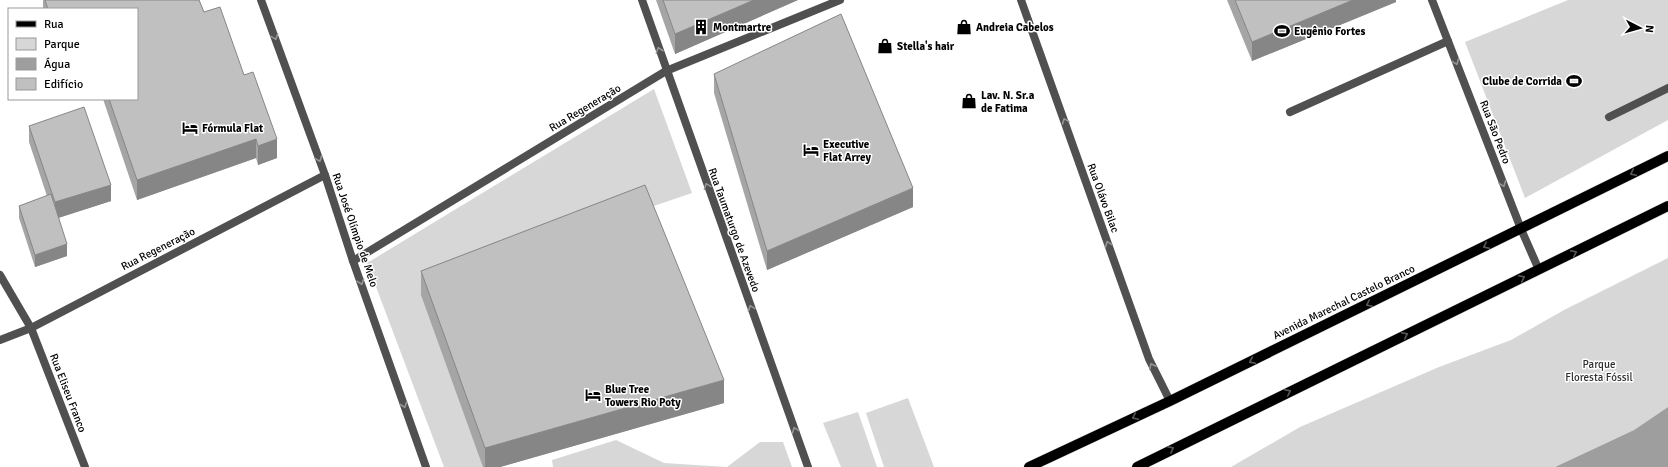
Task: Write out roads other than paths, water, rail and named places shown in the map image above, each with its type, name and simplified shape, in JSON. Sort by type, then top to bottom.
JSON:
[{"type":"main road","name":"Avenida Marechal Castelo Branco","points":[[1029,467],[1170,401],[1668,156]]},
{"type":"main road","points":[[1137,467],[1668,206]]},
{"type":"street","name":"Rua José Olímpio de Melo","points":[[261,0],[325,175],[353,261],[426,467]]},
{"type":"street","name":"Rua Taumaturgo de Azevedo","points":[[642,0],[808,467]]},
{"type":"street","name":"Rua Regeneração","points":[[353,261],[666,71],[840,0]]},
{"type":"street","name":"Rua Olávo Bilac","points":[[1021,0],[1149,359],[1170,401]]},
{"type":"street","name":"Rua São Pedro","points":[[1432,0],[1521,229],[1539,270]]},
{"type":"street","points":[[1290,112],[1448,41]]},
{"type":"street","points":[[1609,117],[1668,88]]},
{"type":"street","name":"Rua Regeneração","points":[[0,340],[31,328],[325,175]]},
{"type":"street","name":"Rua Eliseu Franco","points":[[0,275],[31,328],[85,467]]},
{"type":"water","points":[[1668,407],[1668,467],[1555,467],[1634,430]]},
{"type":"place","name":"Montmartre","points":[[701,27]]},
{"type":"place","name":"Andreia Cabelos","points":[[964,27]]},
{"type":"place","name":"Eugênio Fortes","points":[[1282,31]]},
{"type":"place","name":"Stella's hair","points":[[885,46]]},
{"type":"place","name":"Clube de Corrida","points":[[1574,81]]},
{"type":"place","name":"Lav. N. Sr.a de Fatima","points":[[969,101]]},
{"type":"place","name":"Fórmula Flat","points":[[190,128]]},
{"type":"place","name":"Executive Flat Arrey","points":[[811,150]]},
{"type":"place","name":"Blue Tree Towers Rio Poty","points":[[593,395]]},
{"type":"park label","name":"Parque Floresta Fóssil","points":[[1599,370]]}]
